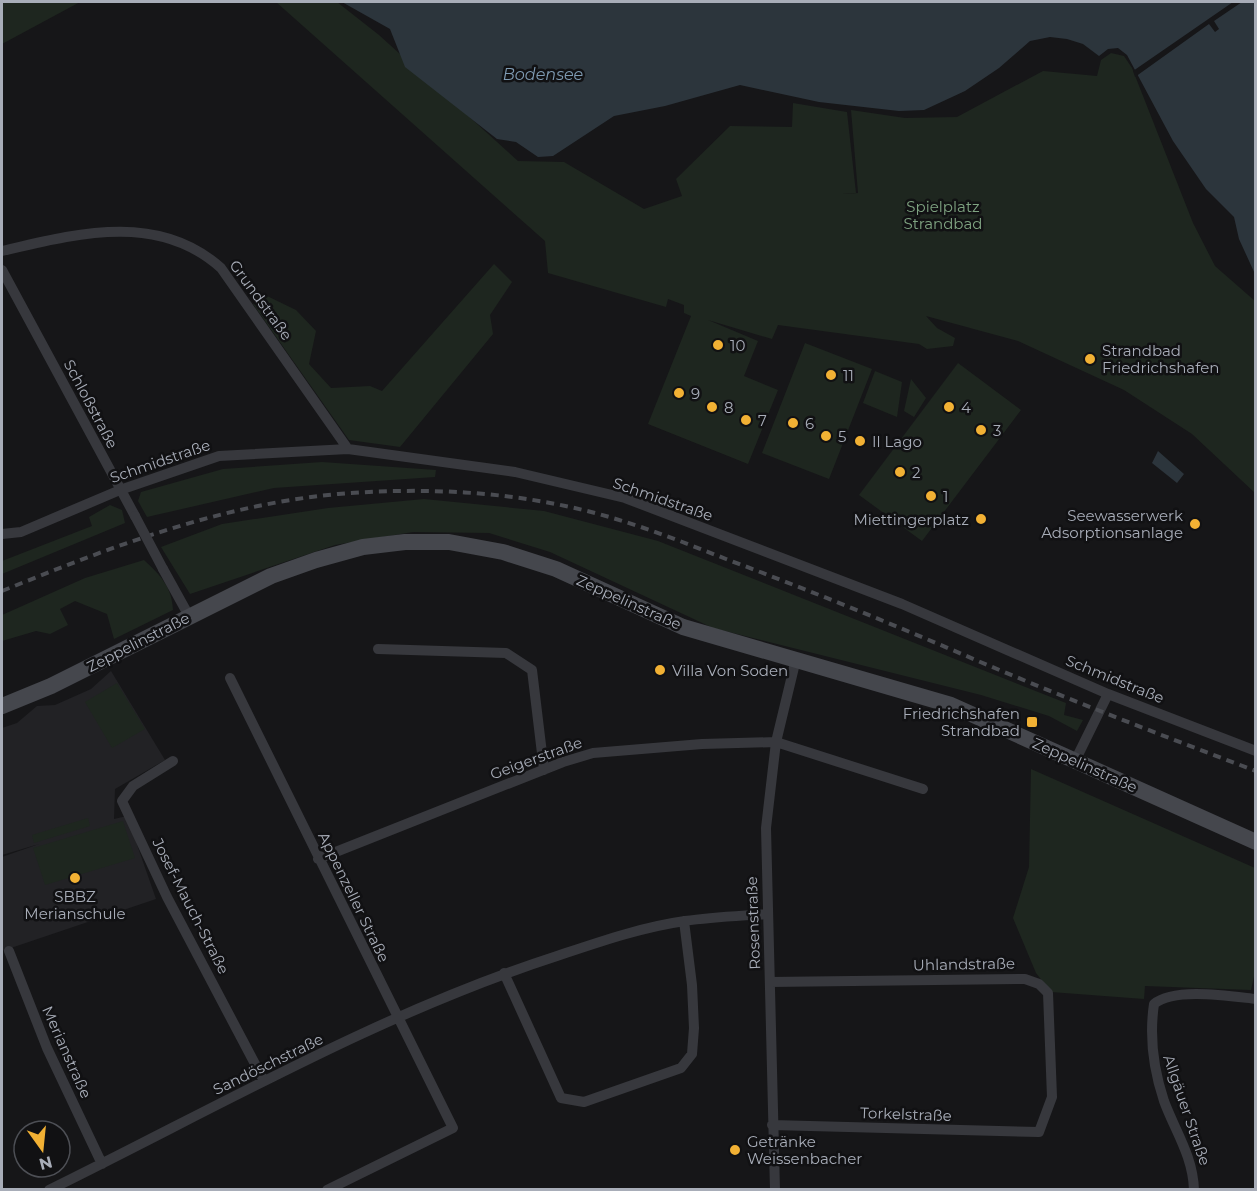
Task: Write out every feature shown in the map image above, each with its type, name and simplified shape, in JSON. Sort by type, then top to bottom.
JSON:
[{"type":"main road","name":"Zeppelinstraße","points":[[2,706],[51,686],[271,576],[316,560],[363,548],[405,542],[449,542],[502,552],[546,566],[683,627],[951,705],[1256,842]]},
{"type":"street","name":"Grundstraße","points":[[2,251],[99,230],[133,232],[170,239],[205,253],[221,268],[348,449]]},
{"type":"street","name":"Schloßstraße","points":[[2,270],[189,616]]},
{"type":"street","name":"Schmidstraße","points":[[2,534],[21,532],[120,490],[219,456],[348,449],[515,472],[625,498],[902,604],[1108,694],[1256,751]]},
{"type":"street","points":[[378,650],[506,653],[532,670],[544,770]]},
{"type":"street","name":"Rosenstraße","points":[[775,1190],[766,914],[766,828],[776,742],[796,659]]},
{"type":"street","name":"Appenzeller Straße","points":[[230,678],[453,1128],[327,1190]]},
{"type":"street","points":[[1075,761],[1108,694]]},
{"type":"street","name":"Geigerstraße","points":[[318,859],[593,753],[702,744],[776,742],[923,789]]},
{"type":"street","name":"Josef-Mauch-Straße","points":[[172,761],[133,786],[122,801],[167,897],[264,1081]]},
{"type":"street","name":"Sandöschstraße","points":[[49,1190],[264,1081],[397,1018],[504,973],[604,940],[684,921],[766,914]]},
{"type":"street","points":[[504,973],[561,1098],[584,1102],[681,1068],[692,1054],[694,1028],[692,985],[684,921]]},
{"type":"street","name":"Merianstraße","points":[[9,951],[47,1048],[102,1164]]},
{"type":"street","name":"Uhlandstraße","points":[[770,982],[1007,978],[1025,979],[1039,984],[1048,993],[1052,1097],[1040,1132]]},
{"type":"street","name":"Allgäuer Straße","points":[[1194,1190],[1186,1148],[1165,1102],[1155,1072],[1151,1049],[1154,1004],[1164,996],[1232,996],[1256,999]]},
{"type":"street","name":"Torkelstraße","points":[[772,1125],[1040,1132]]},
{"type":"shaded area","points":[[111,671],[165,760],[115,789],[114,819],[127,816],[156,899],[2,951],[2,857],[39,844],[2,855],[2,728],[17,723],[37,706],[55,705],[91,689]]},
{"type":"green space","points":[[2,2],[80,2],[2,44]]},
{"type":"green space","name":"Strandbad Friedrichshafen","points":[[276,2],[337,2],[379,35],[518,161],[564,162],[644,209],[682,196],[676,179],[730,126],[792,127],[793,103],[847,112],[856,193],[843,194],[858,193],[851,110],[905,118],[957,117],[1043,71],[1097,76],[1101,60],[1111,53],[1124,56],[1132,68],[1193,223],[1215,266],[1255,301],[1255,493],[1192,434],[1124,390],[1018,341],[926,316],[937,328],[955,338],[953,346],[927,349],[919,344],[778,325],[772,339],[708,320],[758,341],[744,376],[778,390],[748,464],[648,424],[691,316],[684,313],[684,305],[668,299],[666,307],[548,273],[545,241]]},
{"type":"green space","points":[[494,264],[512,282],[490,315],[493,334],[400,447],[349,440],[253,304],[265,295],[296,310],[316,331],[309,364],[331,388],[370,386],[382,391]]},
{"type":"green space","points":[[805,343],[872,369],[829,479],[762,453]]},
{"type":"green space","points":[[958,363],[1021,410],[922,541],[859,495]]},
{"type":"green space","points":[[875,371],[902,382],[897,417],[863,403]]},
{"type":"green space","points":[[911,379],[926,398],[914,417],[904,411]]},
{"type":"green space","points":[[322,462],[436,470],[435,477],[274,488],[147,517],[138,501],[141,492],[223,469]]},
{"type":"green space","points":[[424,499],[544,511],[658,541],[1066,703],[1064,715],[1083,720],[1077,731],[1049,716],[981,695],[713,628],[550,552],[489,533],[413,532],[335,545],[190,594],[161,547],[222,524],[328,508]]},
{"type":"green space","points":[[110,505],[122,510],[125,523],[2,574],[2,561],[92,526],[89,517]]},
{"type":"green space","points":[[144,560],[156,571],[168,588],[173,610],[114,639],[107,614],[75,601],[60,609],[68,625],[50,634],[36,631],[2,641],[2,615],[85,578]]},
{"type":"green space","points":[[117,683],[145,729],[112,748],[85,702]]},
{"type":"green space","points":[[1031,769],[1255,868],[1255,972],[1251,990],[1145,986],[1144,999],[1051,992],[1036,973],[1013,918],[1029,867]]},
{"type":"green space","points":[[88,818],[90,826],[34,843],[32,835]]},
{"type":"green space","points":[[123,821],[135,858],[45,885],[33,848]]},
{"type":"water","name":"Bodensee","points":[[342,2],[1255,2],[1255,274],[1239,239],[1234,217],[1206,189],[1173,141],[1127,55],[1118,48],[1108,49],[1099,56],[1083,44],[1067,39],[1050,37],[1030,41],[999,68],[965,91],[924,110],[899,111],[819,102],[740,85],[665,106],[614,116],[553,156],[538,157],[516,142],[497,139],[405,67],[390,29]]},
{"type":"water","points":[[1158,451],[1184,474],[1177,483],[1152,463]]},
{"type":"pier","points":[[1233,2],[1242,2],[1214,21],[1219,29],[1215,32],[1209,24],[1135,77],[1133,71]]},
{"type":"railway","points":[[2,591],[166,530],[251,508],[338,494],[370,492],[435,491],[500,495],[595,513],[678,540],[853,608],[1082,704],[1256,771]]},
{"type":"place","name":"10","points":[[718,345]]},
{"type":"place","name":"Strandbad Friedrichshafen","points":[[1090,359]]},
{"type":"place","name":"11","points":[[831,375]]},
{"type":"place","name":"9","points":[[679,393]]},
{"type":"place","name":"8","points":[[712,407]]},
{"type":"place","name":"4","points":[[949,407]]},
{"type":"place","name":"7","points":[[746,420]]},
{"type":"place","name":"6","points":[[793,423]]},
{"type":"place","name":"3","points":[[981,430]]},
{"type":"place","name":"5","points":[[826,436]]},
{"type":"place","name":"Il Lago","points":[[860,441]]},
{"type":"place","name":"2","points":[[900,472]]},
{"type":"place","name":"1","points":[[931,496]]},
{"type":"place","name":"Miettingerplatz","points":[[981,519]]},
{"type":"place","name":"Seewasserwerk Adsorptionsanlage","points":[[1195,524]]},
{"type":"place","name":"Villa Von Soden","points":[[660,670]]},
{"type":"place","name":"Friedrichshafen Strandbad","points":[[1032,722]]},
{"type":"place","name":"SBBZ Merianschule","points":[[75,878]]},
{"type":"place","name":"Getränke Weissenbacher","points":[[735,1150]]},
{"type":"park label","name":"Spielplatz Strandbad","points":[[943,214]]}]
